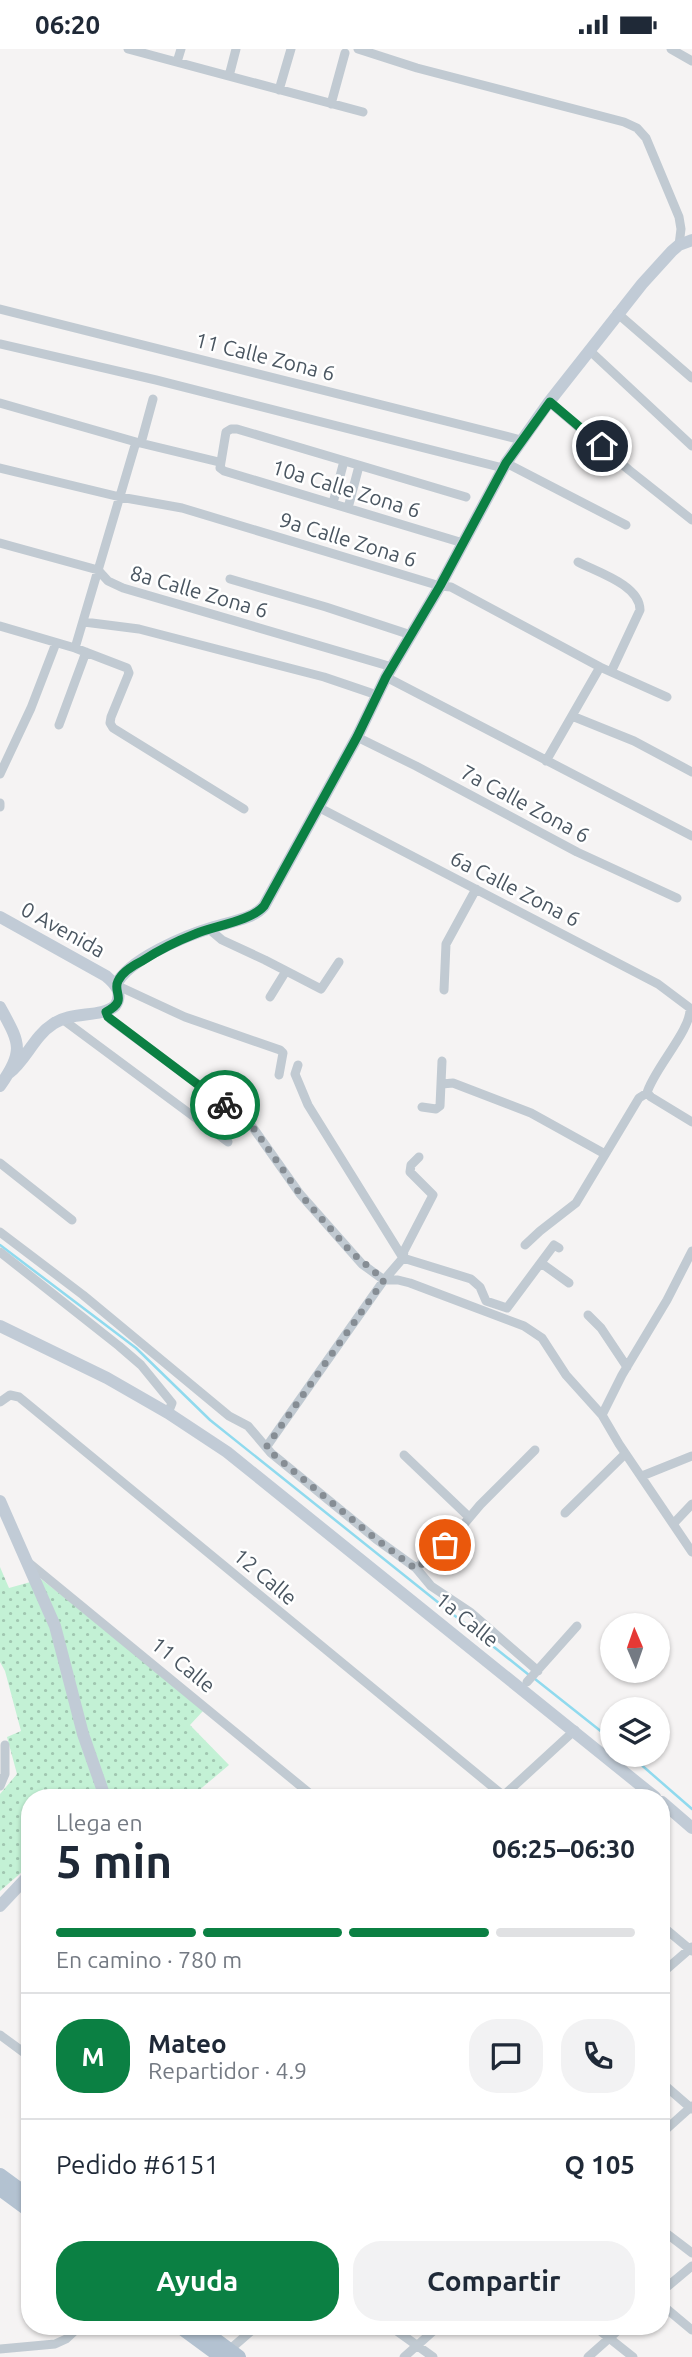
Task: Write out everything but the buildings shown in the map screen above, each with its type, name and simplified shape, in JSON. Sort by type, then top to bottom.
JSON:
[{"type":"main road","points":[[0,2175],[21,2190]]},
{"type":"main road","points":[[0,2189],[21,2204]]},
{"type":"main road","points":[[194,2335],[227,2355]]},
{"type":"main road","points":[[206,2335],[227,2355]]},
{"type":"street","points":[[128,49],[363,112]]},
{"type":"street","points":[[177,62],[181,49]]},
{"type":"street","points":[[229,76],[236,49]]},
{"type":"street","points":[[279,90],[290,49]]},
{"type":"street","points":[[358,49],[417,68],[624,122],[637,128],[651,146],[679,217],[679,244]]},
{"type":"street","points":[[671,49],[688,56]]},
{"type":"street","points":[[331,104],[345,53]]},
{"type":"street","points":[[279,1075],[283,1053],[280,1050],[185,1017],[116,985],[122,975],[140,962],[179,941],[260,911],[357,737],[389,672],[521,440],[617,313],[679,244],[692,240]]},
{"type":"street","name":"11 Calle Zona 6","points":[[0,309],[521,440]]},
{"type":"street","points":[[617,313],[692,378]]},
{"type":"street","points":[[0,344],[505,466],[626,526]]},
{"type":"street","points":[[589,350],[692,446]]},
{"type":"street","points":[[75,648],[120,497],[153,399]]},
{"type":"street","points":[[550,402],[692,520]]},
{"type":"street","name":"10a Calle Zona 6","points":[[0,403],[219,465],[463,544]]},
{"type":"street","points":[[219,465],[225,435],[231,429],[466,497]]},
{"type":"street","points":[[332,503],[344,461]]},
{"type":"street","points":[[348,508],[359,466]]},
{"type":"street","name":"9a Calle Zona 6","points":[[0,468],[120,497],[182,508],[440,586],[451,587],[600,667],[667,697]]},
{"type":"street","name":"8a Calle Zona 6","points":[[0,543],[98,570],[108,581],[123,588],[389,672],[546,761],[692,836]]},
{"type":"street","points":[[578,562],[628,588],[634,592],[639,602],[640,610],[611,672]]},
{"type":"street","points":[[230,579],[411,635]]},
{"type":"street","points":[[83,622],[139,629],[312,673],[377,695]]},
{"type":"street","points":[[0,626],[75,648],[128,669],[110,723],[115,730],[244,809]]},
{"type":"street","points":[[0,774],[31,708],[56,643]]},
{"type":"street","points":[[59,725],[86,652]]},
{"type":"street","points":[[546,761],[600,667]]},
{"type":"street","points":[[572,716],[634,741],[692,772]]},
{"type":"street","name":"7a Calle Zona 6","points":[[357,737],[577,852],[677,898]]},
{"type":"street","name":"6a Calle Zona 6","points":[[318,807],[658,983],[690,1010]]},
{"type":"street","points":[[444,990],[446,944],[476,889]]},
{"type":"street","name":"0 Avenida","points":[[0,917],[116,985],[118,1001],[106,1012]]},
{"type":"street","points":[[209,929],[222,940],[321,989],[340,962]]},
{"type":"street","points":[[270,997],[286,971]]},
{"type":"street","points":[[0,1007],[18,1045],[9,1073]]},
{"type":"street","points":[[525,1245],[576,1203],[639,1098],[648,1093],[683,1029],[690,1010]]},
{"type":"street","points":[[0,1086],[47,1028],[62,1019],[85,1013],[106,1012],[121,1028],[249,1122],[300,1194],[350,1251],[384,1280],[410,1283],[531,1329],[542,1338],[566,1375],[603,1415],[625,1454],[692,1552]]},
{"type":"street","points":[[62,1019],[228,1142]]},
{"type":"street","points":[[422,1107],[439,1108],[442,1061]]},
{"type":"street","points":[[298,1065],[295,1074],[308,1105],[403,1258],[471,1279],[480,1287],[486,1301],[505,1308],[510,1306],[554,1245],[559,1248]]},
{"type":"street","points":[[442,1084],[453,1083],[531,1113],[604,1154]]},
{"type":"street","points":[[648,1093],[692,1122]]},
{"type":"street","points":[[267,1446],[384,1280],[403,1258],[404,1251],[433,1195],[410,1170],[419,1157]]},
{"type":"street","points":[[0,1163],[72,1220]]},
{"type":"street","points":[[0,1232],[105,1313],[229,1416],[248,1426],[271,1453],[416,1569],[431,1586],[470,1612],[537,1672]]},
{"type":"street","points":[[603,1415],[626,1367],[667,1300],[692,1251]]},
{"type":"street","points":[[0,1252],[141,1365],[172,1403],[167,1413]]},
{"type":"street","points":[[541,1262],[569,1283]]},
{"type":"street","points":[[588,1315],[601,1328],[626,1367]]},
{"type":"street","name":"1a Calle","points":[[0,1326],[89,1369],[167,1413],[256,1473],[645,1789]]},
{"type":"street","name":"12 Calle","points":[[0,1402],[9,1395],[19,1397],[494,1789]]},
{"type":"street","points":[[416,1569],[445,1545],[535,1450]]},
{"type":"street","points":[[565,1513],[625,1454]]},
{"type":"street","points":[[404,1455],[469,1517]]},
{"type":"street","points":[[642,1476],[692,1456]]},
{"type":"street","points":[[0,1501],[59,1639],[83,1734],[102,1789]]},
{"type":"street","points":[[674,1523],[692,1504]]},
{"type":"street","name":"11 Calle","points":[[28,1562],[304,1789]]},
{"type":"street","points":[[527,1682],[577,1626]]},
{"type":"street","points":[[512,1789],[575,1730]]},
{"type":"street","points":[[0,1786],[5,1774],[5,1745]]},
{"type":"street","points":[[670,1812],[692,1828]]},
{"type":"street","points":[[0,1906],[21,1884]]},
{"type":"street","points":[[670,1932],[691,1949],[670,1966]]},
{"type":"street","points":[[0,2035],[21,2050]]},
{"type":"street","points":[[670,2090],[692,2108],[670,2126]]},
{"type":"street","points":[[670,2236],[692,2253]]},
{"type":"street","points":[[670,2284],[692,2266]]},
{"type":"street","points":[[670,2312],[692,2330]]},
{"type":"street","points":[[0,2349],[60,2342],[69,2335]]},
{"type":"street","points":[[227,2355],[248,2335]]},
{"type":"street","points":[[402,2335],[433,2357]]},
{"type":"street","points":[[404,2357],[429,2335]]},
{"type":"street","points":[[605,2335],[632,2357]]},
{"type":"street","points":[[588,2357],[612,2335]]},
{"type":"street","points":[[28,2346],[36,2357]]},
{"type":"green space","points":[[0,1567],[9,1588],[41,1579],[143,1659],[203,1711],[190,1725],[229,1765],[200,1789],[21,1789],[21,1873],[0,1891],[0,1794],[17,1774],[7,1737],[21,1731],[5,1671],[0,1662]]},
{"type":"waterway","points":[[0,1245],[136,1348],[210,1420],[529,1675]]},
{"type":"waterway","points":[[535,1679],[600,1730]]},
{"type":"waterway","points":[[644,1767],[669,1789]]},
{"type":"waterway","points":[[670,1790],[692,1809]]},
{"type":"way so far","points":[[225,1105],[249,1122],[300,1194],[362,1264],[384,1280],[267,1446],[268,1450],[416,1569],[445,1545]]},
{"type":"route","points":[[225,1105],[108,1017],[106,1012],[118,1001],[118,979],[127,970],[179,941],[254,915],[264,906],[299,846],[386,677],[440,586],[506,463],[550,402],[602,446]]}]
